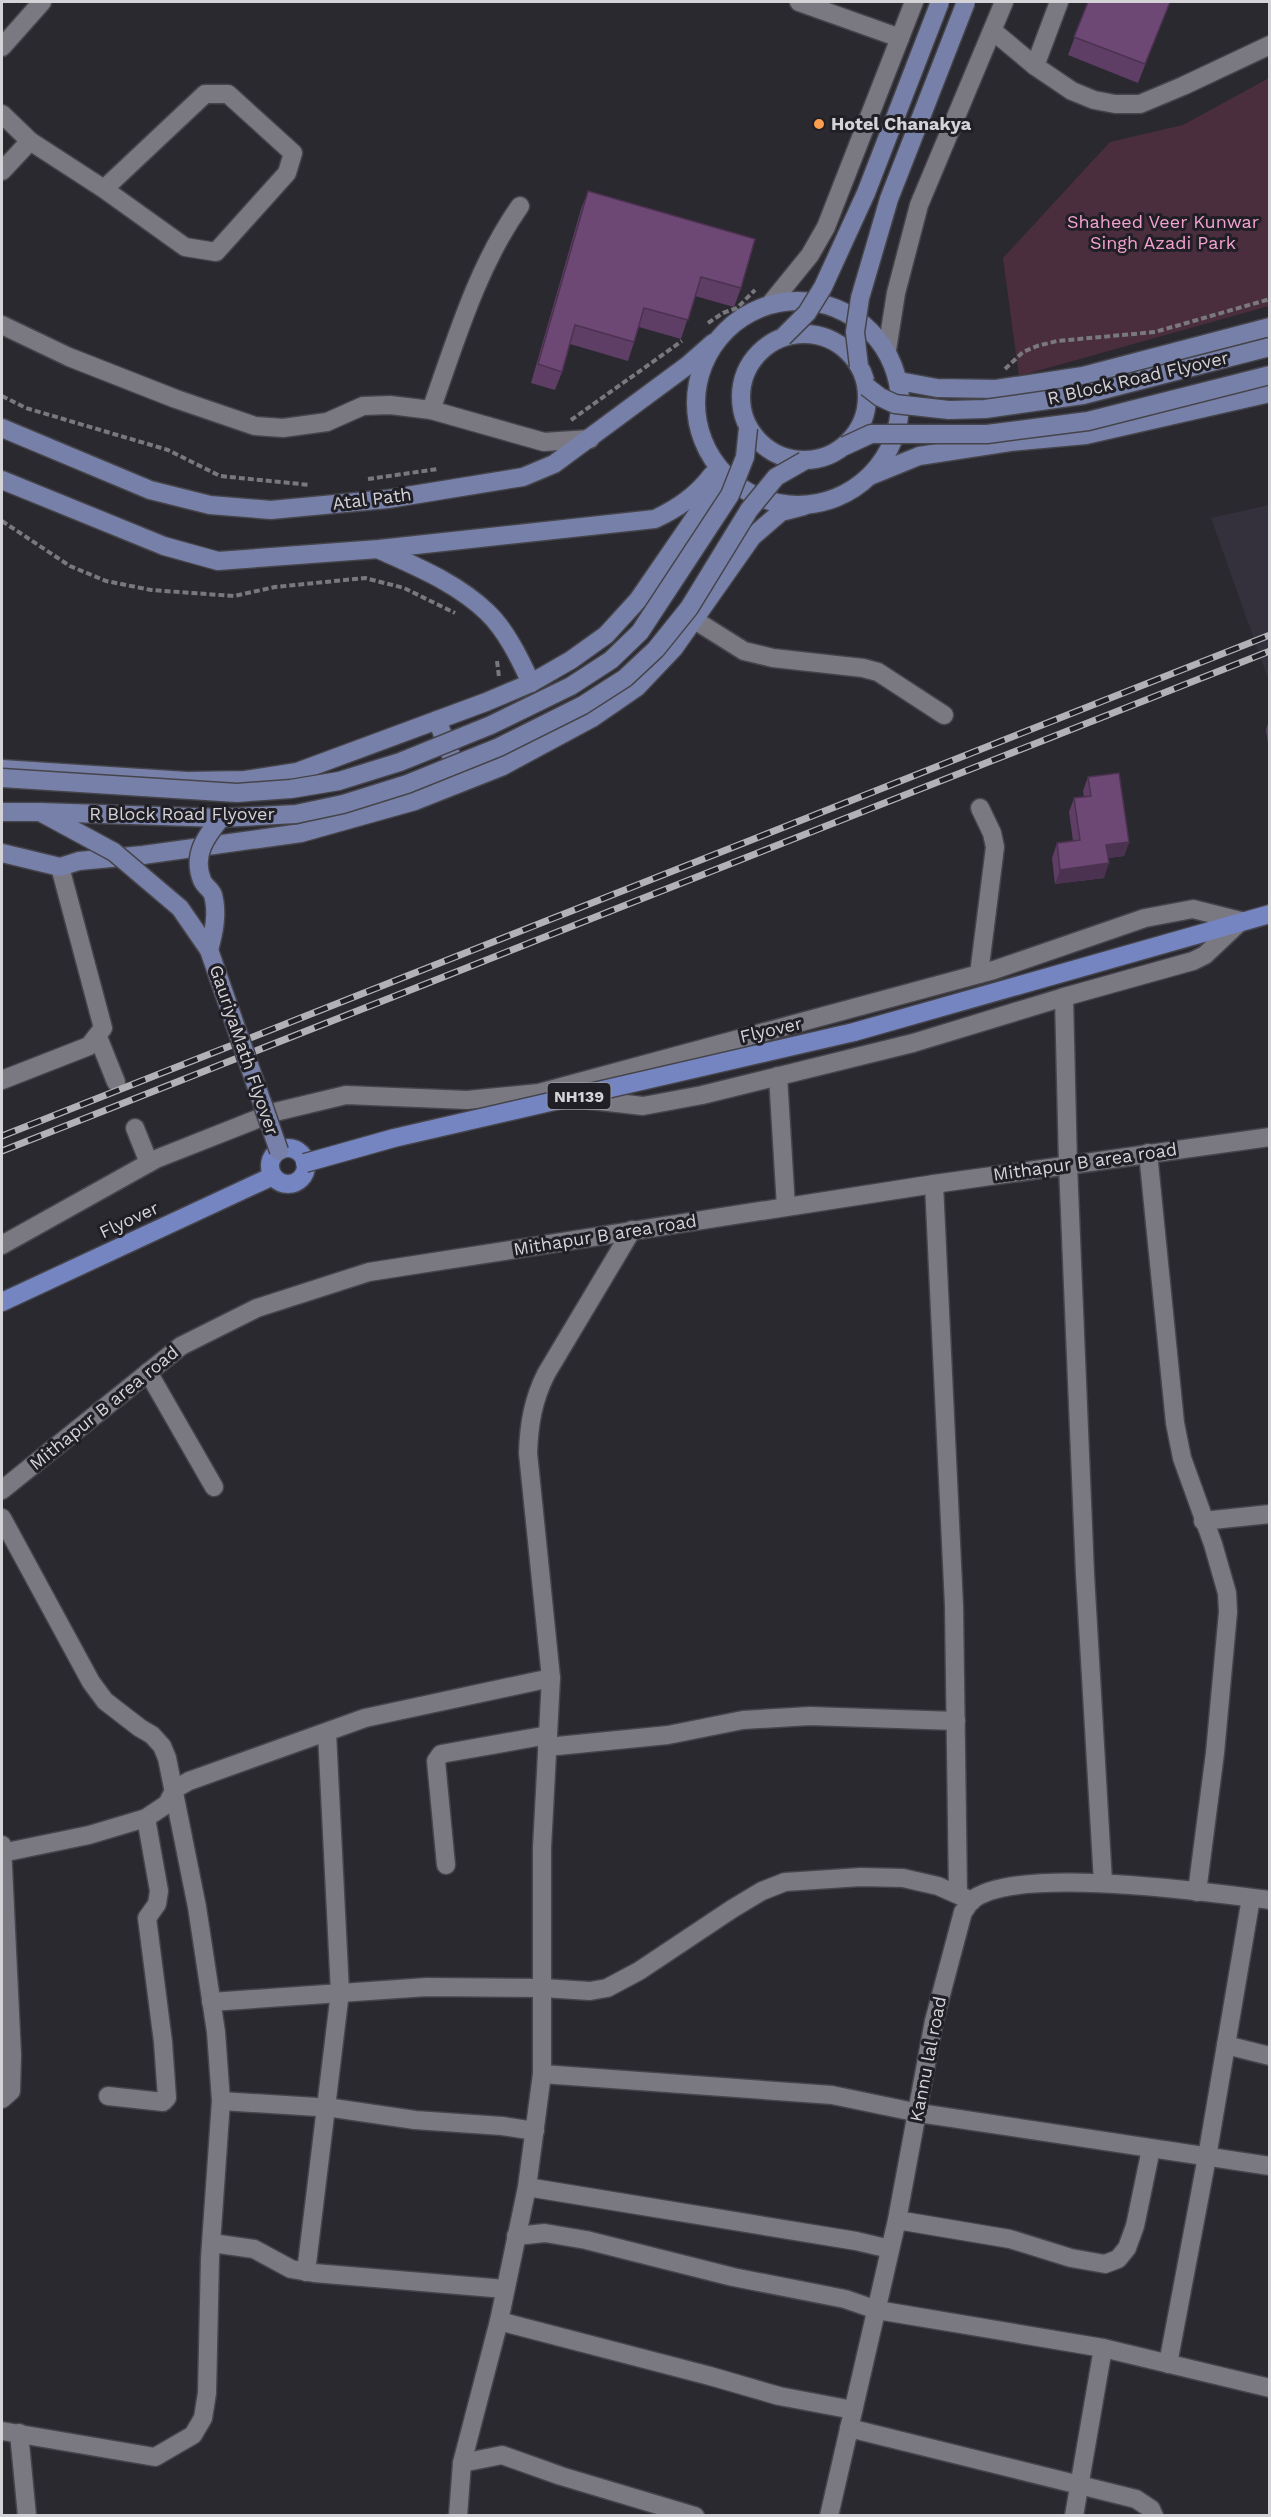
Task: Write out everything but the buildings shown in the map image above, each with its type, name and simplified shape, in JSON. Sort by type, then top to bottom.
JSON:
[{"type":"highway","name":"NH139","points":[[1241,921],[1269,914]]},
{"type":"highway","name":"Flyover","points":[[2,1302],[273,1176],[283,1182],[294,1182],[303,1175],[305,1163],[394,1138],[854,1032],[1241,921]]},
{"type":"highway","points":[[273,1176],[271,1159],[279,1151],[295,1150],[304,1158],[305,1163]]},
{"type":"main road","points":[[783,337],[807,313],[823,287],[866,193],[940,2]]},
{"type":"main road","points":[[860,366],[855,332],[860,298],[889,199],[966,2]]},
{"type":"main road","name":"Atal Path","points":[[2,428],[150,490],[210,505],[271,510],[388,499],[522,477],[554,464],[688,366],[738,318],[771,303],[804,300],[837,307],[866,324],[887,350],[899,381],[901,416],[891,449],[870,476]]},
{"type":"main road","points":[[899,381],[937,388],[988,389],[1083,376],[1269,327]]},
{"type":"main road","name":"R Block Road Flyover","points":[[2,778],[237,793],[291,789],[339,781],[400,762],[491,725],[571,686],[611,660],[640,632],[730,495],[745,457],[748,428],[741,408],[741,386],[749,365],[763,348],[783,337],[804,333],[826,337],[846,349],[860,366],[867,387],[867,409],[859,429],[845,446]]},
{"type":"main road","points":[[713,343],[698,374],[694,408],[702,441],[721,470],[743,490],[772,502],[804,506]]},
{"type":"main road","name":"R Block Road Flyover","points":[[867,387],[880,397],[895,404],[918,408],[985,409],[1083,395],[1269,347]]},
{"type":"main road","name":"R Block Road Flyover","points":[[2,812],[221,818],[297,814],[354,801],[407,784],[499,747],[583,705],[625,678],[656,649],[689,608],[749,510],[776,477],[804,461],[825,457],[871,434],[987,434],[1088,422],[1269,375]]},
{"type":"main road","points":[[2,853],[60,867],[79,861],[142,855],[301,833],[415,801],[501,767],[592,718],[637,687],[674,648],[752,537],[781,512],[828,501],[850,491],[870,476],[919,456],[1010,442],[1086,435],[1269,393]]},
{"type":"main road","points":[[748,428],[762,445],[782,456],[804,461]]},
{"type":"main road","points":[[2,480],[164,546],[218,561],[379,549],[655,519],[679,507],[721,470]]},
{"type":"main road","points":[[2,769],[187,781],[245,780],[297,772],[501,696],[571,660],[606,635],[638,600],[721,470]]},
{"type":"main road","points":[[379,549],[447,582],[487,612],[522,662],[531,682]]},
{"type":"main road","points":[[438,720],[462,782]]},
{"type":"main road","name":"GauriyaMath Flyover","points":[[40,812],[114,852],[156,885],[180,908],[209,950],[279,1151]]},
{"type":"main road","name":"GauriyaMath Flyover","points":[[209,950],[215,929],[215,913],[212,893],[203,882],[199,868],[199,852],[207,835],[221,818]]},
{"type":"street","points":[[2,47],[42,2]]},
{"type":"street","points":[[799,2],[900,38]]},
{"type":"street","points":[[771,303],[810,255],[825,227],[914,2]]},
{"type":"street","points":[[887,350],[896,293],[919,205],[1004,2]]},
{"type":"street","points":[[1035,66],[1059,2]]},
{"type":"street","points":[[993,31],[1035,66],[1072,91],[1094,100],[1115,104],[1140,104],[1184,86],[1269,45]]},
{"type":"street","points":[[2,114],[30,141],[104,189],[185,247],[216,252],[287,173],[293,153],[228,94],[205,94],[104,189]]},
{"type":"street","points":[[2,171],[30,141]]},
{"type":"street","points":[[431,410],[474,292],[493,248],[520,206]]},
{"type":"street","points":[[2,325],[69,357],[176,399],[255,426],[283,428],[327,422],[363,406],[390,405],[431,410],[544,442],[590,439]]},
{"type":"street","points":[[693,619],[744,651],[773,658],[878,672],[944,715]]},
{"type":"street","points":[[980,808],[992,833],[995,847],[980,974]]},
{"type":"street","points":[[2,1080],[89,1046],[103,1028],[99,1006],[60,867]]},
{"type":"street","points":[[2,1245],[149,1163],[275,1112],[346,1095],[467,1100],[539,1093],[980,974],[1145,918],[1193,909],[1241,921]]},
{"type":"street","points":[[539,1093],[643,1106],[778,1076],[912,1043],[1193,961],[1206,955],[1241,921]]},
{"type":"street","points":[[1064,997],[1068,1165],[1084,1574],[1103,1882]]},
{"type":"street","points":[[98,1037],[116,1082]]},
{"type":"street","points":[[778,1076],[786,1207]]},
{"type":"street","points":[[135,1128],[149,1163]]},
{"type":"street","name":"Mithapur B area road","points":[[2,1491],[181,1346],[257,1308],[369,1272],[933,1184],[1269,1137]]},
{"type":"street","points":[[1148,1153],[1175,1423],[1182,1458],[1213,1544],[1227,1593],[1228,1612],[1215,1753],[1197,1892]]},
{"type":"street","points":[[933,1184],[954,1595],[956,1721],[965,1897]]},
{"type":"street","points":[[458,2516],[462,2463],[499,2321],[527,2187],[542,2074],[542,1848],[551,1678],[528,1453],[533,1405],[546,1374],[632,1230]]},
{"type":"street","points":[[148,1372],[214,1487]]},
{"type":"street","points":[[1203,1521],[1269,1514]]},
{"type":"street","points":[[2,1518],[90,1682],[105,1701],[152,1735],[162,1746],[175,1790],[197,1907],[216,2032],[221,2101],[212,2243],[207,2393],[203,2418],[193,2435],[156,2457],[10,2432],[27,2516]]},
{"type":"street","points":[[2,2099],[11,2091],[12,2055],[2,1851],[88,1835],[146,1818],[167,1804],[175,1790],[189,1781],[365,1718],[551,1678]]},
{"type":"street","points":[[446,1865],[436,1761],[441,1754],[547,1741],[668,1734],[743,1720],[810,1716],[956,1721]]},
{"type":"street","points":[[306,2272],[340,1992],[327,1733]]},
{"type":"street","points":[[108,2096],[163,2102],[167,2098],[163,2042],[147,1918],[158,1904],[159,1891],[146,1818]]},
{"type":"street","points":[[211,2002],[428,1987],[543,1988],[590,1991],[607,1988],[639,1971],[762,1891],[785,1882],[861,1877],[903,1878],[938,1886],[965,1897],[1009,1888],[1103,1882],[1260,1899],[1226,2045],[1168,2364]]},
{"type":"street","name":"Kannu lal road","points":[[829,2516],[897,2220],[919,2113],[934,2021],[965,1897]]},
{"type":"street","points":[[1226,2045],[1269,2056]]},
{"type":"street","points":[[542,2074],[832,2095],[919,2113],[1269,2166]]},
{"type":"street","points":[[221,2101],[325,2107],[415,2120],[502,2126],[536,2131]]},
{"type":"street","points":[[897,2220],[1011,2239],[1071,2258],[1105,2264],[1119,2259],[1127,2248],[1135,2226],[1151,2149]]},
{"type":"street","points":[[527,2187],[856,2241],[890,2249]]},
{"type":"street","points":[[516,2236],[545,2233],[586,2240],[733,2277],[845,2299],[877,2310],[1103,2348],[1269,2388]]},
{"type":"street","points":[[212,2243],[254,2249],[291,2269],[306,2272],[505,2289]]},
{"type":"street","points":[[499,2321],[710,2376],[1078,2485],[1136,2499],[1151,2509],[1154,2516]]},
{"type":"street","points":[[1074,2516],[1103,2348]]},
{"type":"street","points":[[462,2463],[502,2455],[561,2476],[695,2516]]},
{"type":"path","points":[[704,326],[723,313],[737,308],[761,283]]},
{"type":"path","points":[[988,389],[1023,352],[1037,345],[1155,332],[1269,299]]},
{"type":"path","points":[[565,424],[685,340]]},
{"type":"path","points":[[2,396],[26,408],[168,450],[220,476],[313,486]]},
{"type":"path","points":[[360,480],[450,467]]},
{"type":"path","points":[[2,521],[70,566],[106,580],[139,588],[198,595],[234,596],[275,587],[365,578],[405,588],[456,614]]},
{"type":"path","points":[[496,650],[501,696]]},
{"type":"shaded area","points":[[1270,505],[1269,681],[1211,518]]},
{"type":"green space","name":"Shaheed Veer Kunwar Singh Azadi Park","points":[[1269,78],[1269,306],[1019,376],[1003,258],[1110,142],[1183,125]]},
{"type":"railway","points":[[2,1136],[1270,635]]},
{"type":"railway","points":[[2,1151],[1270,651]]},
{"type":"place","name":"Hotel Chanakya","points":[[819,124]]}]
